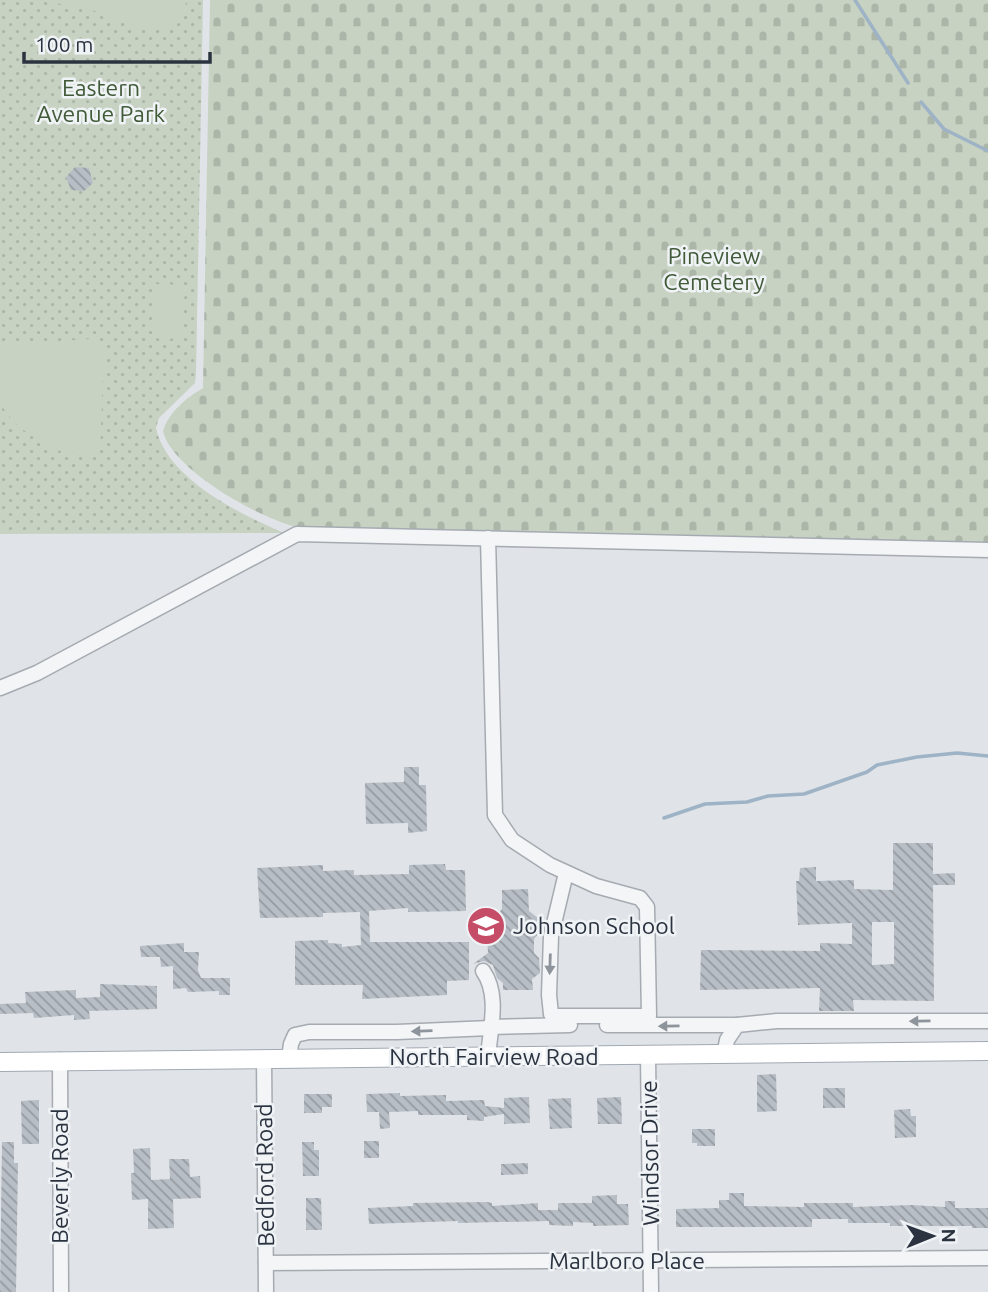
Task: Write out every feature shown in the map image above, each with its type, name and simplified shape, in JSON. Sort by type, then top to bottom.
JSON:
[{"type":"main road","name":"North Fairview Road","points":[[0,1062],[988,1051]]},
{"type":"street","points":[[0,688],[37,673],[297,534],[988,550]]},
{"type":"street","points":[[488,538],[495,815],[512,840],[566,873],[597,886],[640,898],[647,907],[649,1016],[551,1014],[551,936],[566,873]]},
{"type":"street","points":[[483,971],[490,981],[493,1007],[488,1057]]},
{"type":"street","points":[[289,1058],[295,1035],[309,1032],[737,1025],[777,1021],[988,1021]]},
{"type":"street","points":[[724,1055],[727,1040],[737,1025]]},
{"type":"street","name":"Windsor Drive","points":[[648,1056],[651,1292]]},
{"type":"street","name":"Bedford Road","points":[[264,1058],[266,1292]]},
{"type":"street","name":"Beverly Road","points":[[60,1060],[61,1292]]},
{"type":"street","name":"Marlboro Place","points":[[266,1263],[988,1258]]},
{"type":"green space","name":"Eastern Avenue Park","points":[[0,0],[203,0],[196,375],[195,383],[159,418],[156,428],[174,463],[190,479],[227,505],[284,533],[0,534]]},
{"type":"green space","points":[[38,0],[187,0],[180,21],[174,28],[150,29],[88,9]]},
{"type":"green space","name":"Pineview Cemetery","points":[[210,0],[988,0],[988,544],[308,529],[270,518],[224,494],[184,462],[170,446],[163,431],[179,406],[203,388]]},
{"type":"green space","points":[[156,284],[185,285],[182,339],[154,338]]},
{"type":"green space","points":[[90,339],[104,350],[100,455],[63,452],[47,446],[19,427],[0,403],[0,345]]},
{"type":"building","points":[[75,167],[89,168],[93,183],[84,191],[71,190],[66,177]]},
{"type":"building","points":[[404,767],[419,767],[419,785],[426,785],[427,831],[408,833],[408,823],[366,824],[365,783],[404,782]]},
{"type":"building","points":[[893,843],[933,843],[933,874],[955,873],[955,885],[933,885],[934,1001],[853,1000],[854,1011],[819,1011],[820,988],[700,990],[701,950],[820,951],[820,943],[852,944],[852,923],[798,925],[796,881],[799,881],[800,868],[816,867],[816,881],[854,880],[854,889],[893,890]],"holes":[[[872,922],[894,922],[894,964],[872,965]]]},
{"type":"building","points":[[445,864],[446,870],[465,870],[466,911],[408,912],[408,908],[369,911],[370,942],[469,942],[469,980],[447,981],[447,995],[362,999],[363,985],[295,985],[295,941],[328,940],[328,943],[342,944],[342,947],[361,945],[360,912],[323,913],[323,917],[260,918],[257,868],[323,865],[323,871],[354,870],[354,875],[409,874],[409,865]]},
{"type":"building","points":[[528,889],[529,911],[538,918],[534,953],[539,958],[540,973],[532,979],[533,990],[503,990],[503,983],[497,978],[493,965],[484,961],[473,964],[488,953],[487,934],[493,936],[492,921],[502,909],[502,890]]},
{"type":"building","points":[[184,943],[184,952],[199,952],[198,970],[201,978],[230,978],[230,995],[219,995],[219,991],[188,992],[186,988],[173,989],[173,966],[161,967],[160,957],[141,957],[140,946]]},
{"type":"building","points":[[100,984],[157,986],[157,1009],[89,1011],[90,1019],[74,1020],[74,1015],[34,1018],[33,1013],[0,1014],[0,1004],[26,1003],[25,992],[76,990],[76,998],[100,997]]},
{"type":"building","points":[[776,1074],[777,1111],[757,1112],[757,1075]]},
{"type":"building","points":[[823,1088],[845,1088],[845,1108],[823,1108]]},
{"type":"building","points":[[400,1093],[400,1096],[446,1095],[446,1101],[484,1100],[485,1106],[504,1108],[504,1098],[529,1097],[530,1123],[504,1124],[504,1114],[484,1117],[484,1121],[467,1120],[467,1115],[418,1115],[418,1111],[389,1112],[390,1128],[380,1129],[379,1112],[367,1112],[366,1094]]},
{"type":"building","points":[[304,1094],[332,1094],[332,1107],[322,1107],[322,1113],[304,1113]]},
{"type":"building","points":[[621,1097],[622,1124],[598,1124],[597,1098]]},
{"type":"building","points":[[571,1098],[572,1128],[550,1129],[548,1099]]},
{"type":"building","points":[[39,1100],[39,1144],[22,1144],[21,1101]]},
{"type":"building","points":[[910,1109],[911,1116],[916,1116],[916,1137],[895,1138],[894,1110]]},
{"type":"building","points":[[692,1129],[715,1129],[715,1146],[697,1146],[697,1143],[692,1143]]},
{"type":"building","points":[[364,1141],[379,1141],[379,1158],[364,1158]]},
{"type":"building","points":[[2,1142],[14,1142],[14,1163],[18,1163],[16,1292],[0,1292]]},
{"type":"building","points":[[302,1142],[314,1142],[314,1150],[319,1150],[319,1176],[303,1176]]},
{"type":"building","points":[[150,1148],[151,1180],[170,1179],[169,1159],[189,1159],[190,1177],[200,1176],[201,1198],[173,1199],[174,1228],[148,1229],[148,1199],[132,1200],[133,1149]]},
{"type":"building","points":[[528,1163],[528,1174],[501,1175],[501,1164]]},
{"type":"building","points":[[729,1193],[744,1193],[744,1206],[804,1207],[804,1203],[853,1203],[853,1207],[945,1207],[945,1201],[955,1201],[955,1208],[988,1208],[988,1228],[890,1226],[890,1223],[848,1223],[848,1219],[812,1219],[812,1227],[676,1227],[676,1209],[719,1208],[719,1200],[729,1200]]},
{"type":"building","points":[[617,1195],[617,1204],[628,1204],[629,1225],[593,1226],[593,1223],[573,1222],[573,1226],[549,1225],[549,1221],[369,1224],[368,1208],[413,1206],[413,1203],[487,1202],[492,1203],[492,1206],[538,1203],[538,1210],[558,1210],[558,1203],[592,1203],[592,1196]]},
{"type":"building","points":[[306,1198],[321,1198],[322,1230],[306,1230]]},
{"type":"waterway","points":[[855,0],[908,83]]},
{"type":"waterway","points":[[921,102],[944,129],[988,151]]},
{"type":"waterway","points":[[664,818],[705,804],[747,802],[768,796],[804,794],[867,772],[877,765],[917,757],[957,753],[988,756]]},
{"type":"place","name":"Johnson School","points":[[486,926]]}]
